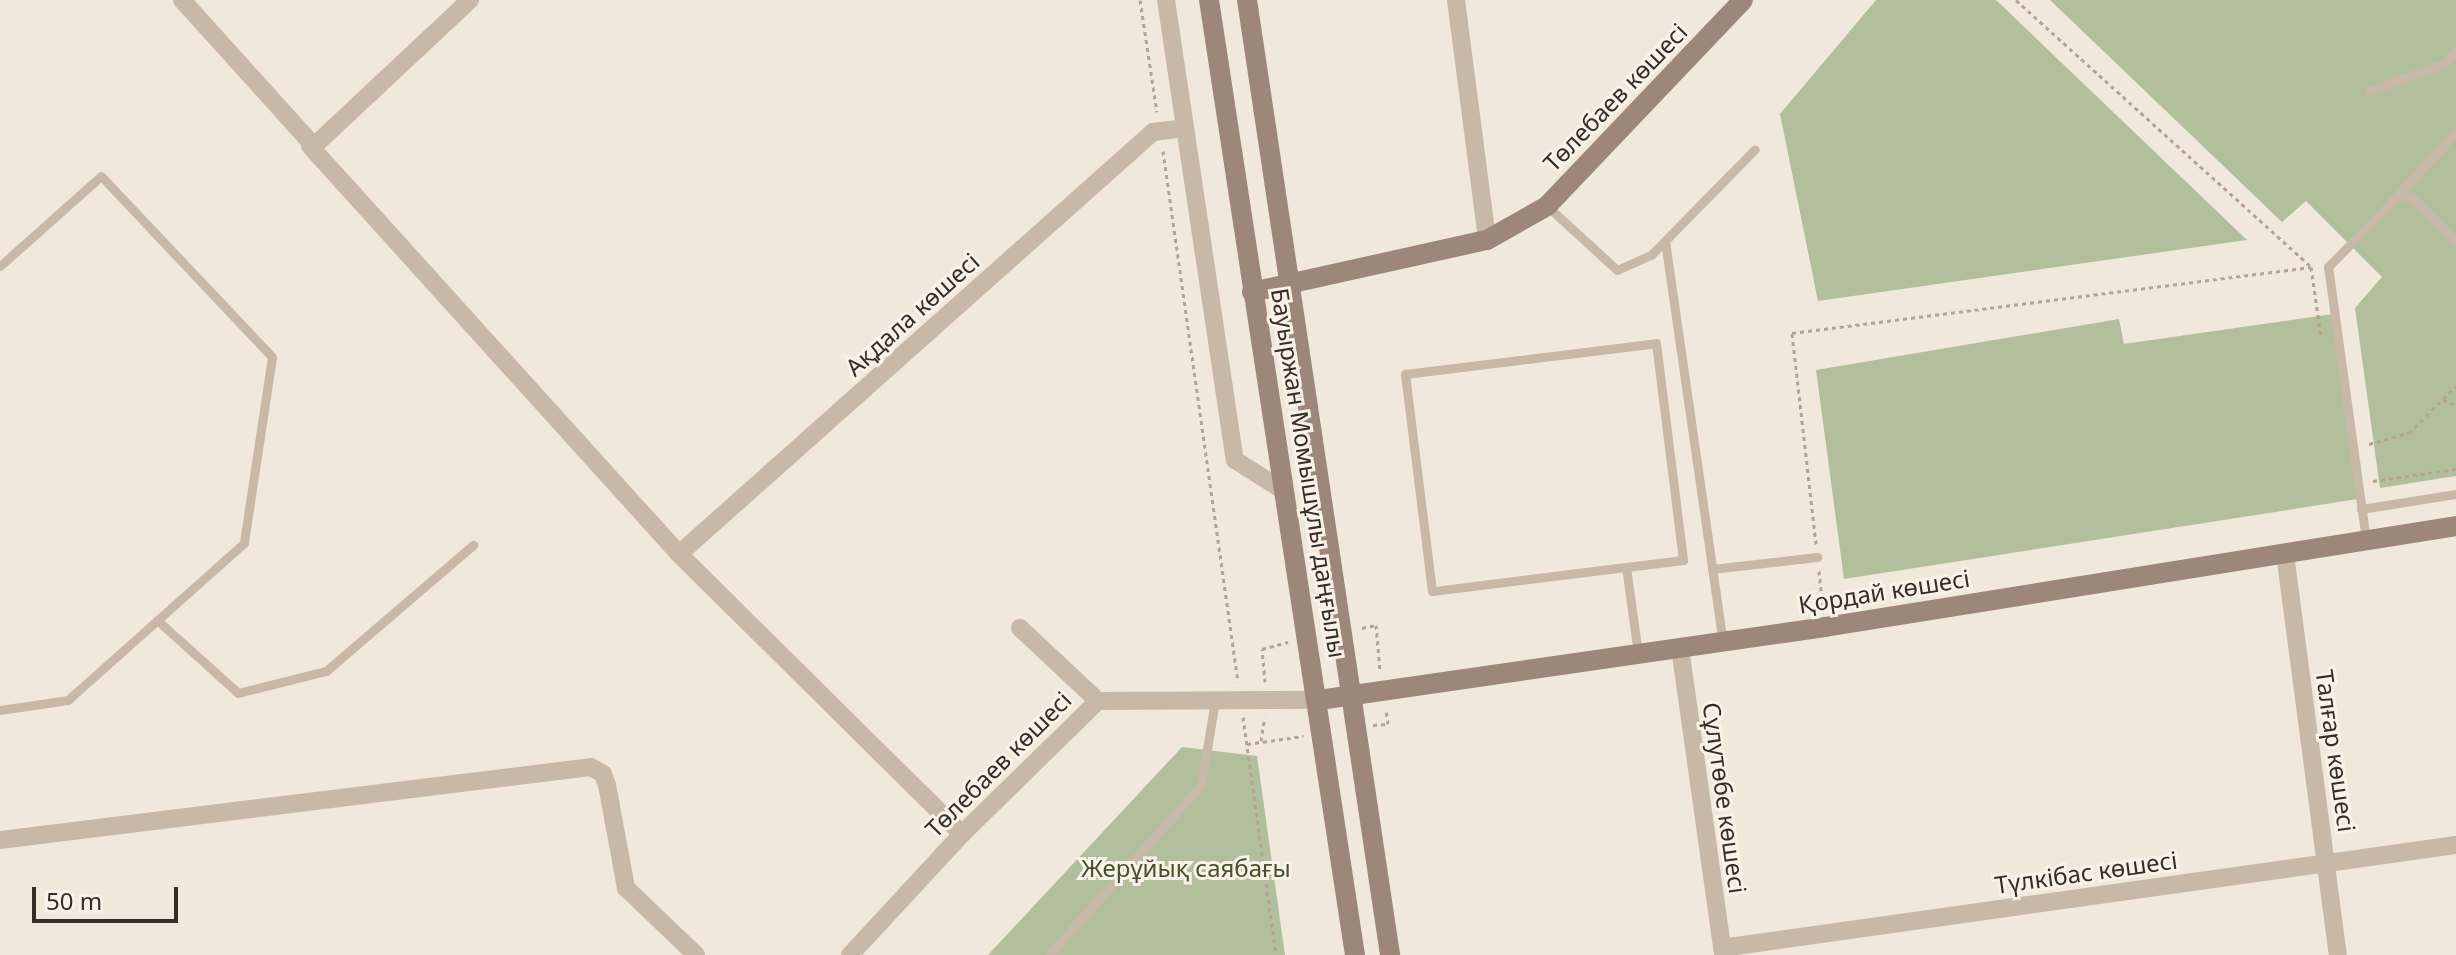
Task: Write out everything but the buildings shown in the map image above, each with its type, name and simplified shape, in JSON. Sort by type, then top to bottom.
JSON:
[{"type":"main road","name":"Бауыржан Момышұлы даңғылы","points":[[1209,0],[1252,292],[1319,700],[1355,955]]},
{"type":"main road","name":"Бауыржан Момышұлы даңғылы","points":[[1247,0],[1390,955]]},
{"type":"main road","name":"Төлебаев көшесі","points":[[1487,240],[1517,220],[1547,206],[1743,0]]},
{"type":"main road","points":[[1252,292],[1487,240]]},
{"type":"main road","name":"Қордай көшесі","points":[[1319,700],[1825,627],[2456,526]]},
{"type":"street","points":[[182,0],[679,554],[962,834]]},
{"type":"street","points":[[312,146],[470,0]]},
{"type":"street","points":[[1166,0],[1235,460],[1284,491]]},
{"type":"street","points":[[1456,0],[1487,240]]},
{"type":"street","points":[[1160,131],[1185,128]]},
{"type":"street","name":"Ақдала көшесі","points":[[679,554],[1160,131]]},
{"type":"street","name":"Талғар көшесі","points":[[2285,554],[2338,955]]},
{"type":"street","points":[[1020,628],[1098,701]]},
{"type":"street","name":"Сұлутөбе көшесі","points":[[1680,648],[1722,951]]},
{"type":"street","name":"Төлебаев көшесі","points":[[850,955],[962,834],[1098,701],[1319,700]]},
{"type":"street","points":[[0,840],[591,767],[603,774],[607,785],[626,888],[696,955]]},
{"type":"street","name":"Түлкібас көшесі","points":[[1722,951],[2456,845]]},
{"type":"lane","points":[[2369,91],[2445,63],[2456,51]]},
{"type":"lane","points":[[2366,540],[2327,270],[2335,254],[2398,195],[2456,132]]},
{"type":"lane","points":[[1547,206],[1617,270],[1651,255],[1755,149]]},
{"type":"lane","points":[[0,266],[101,176],[272,357],[244,543],[68,700],[0,710]]},
{"type":"lane","points":[[2398,195],[2412,197],[2456,242]]},
{"type":"lane","points":[[1665,241],[1723,642]]},
{"type":"lane","points":[[1656,343],[1683,560],[1626,567],[1432,591],[1405,374],[1656,343]]},
{"type":"lane","points":[[2361,509],[2456,494]]},
{"type":"lane","points":[[157,620],[238,693],[326,671],[473,545]]},
{"type":"lane","points":[[1712,569],[1817,557]]},
{"type":"lane","points":[[1626,567],[1638,654]]},
{"type":"lane","points":[[1049,955],[1201,785],[1215,700]]},
{"type":"path","points":[[1140,0],[1276,955]]},
{"type":"path","points":[[2016,0],[2311,267],[2322,340]]},
{"type":"path","points":[[1825,627],[1792,333],[2311,267]]},
{"type":"path","points":[[2353,446],[2409,433],[2456,386]]},
{"type":"path","points":[[2443,400],[2456,405]]},
{"type":"path","points":[[2358,483],[2456,469]]},
{"type":"path","points":[[1247,744],[1261,741]]},
{"type":"green space","points":[[1876,0],[1996,0],[2247,240],[1818,301],[1780,114]]},
{"type":"green space","points":[[2050,0],[2456,0],[2456,476],[2380,488],[2355,308],[2382,277],[2306,201],[2282,222]]},
{"type":"green space","points":[[2333,314],[2358,499],[1844,579],[1816,370],[2119,319],[2124,344]]},
{"type":"green space","name":"Жерұйық саябағы","points":[[1182,747],[1257,756],[1285,955],[988,955]]}]
